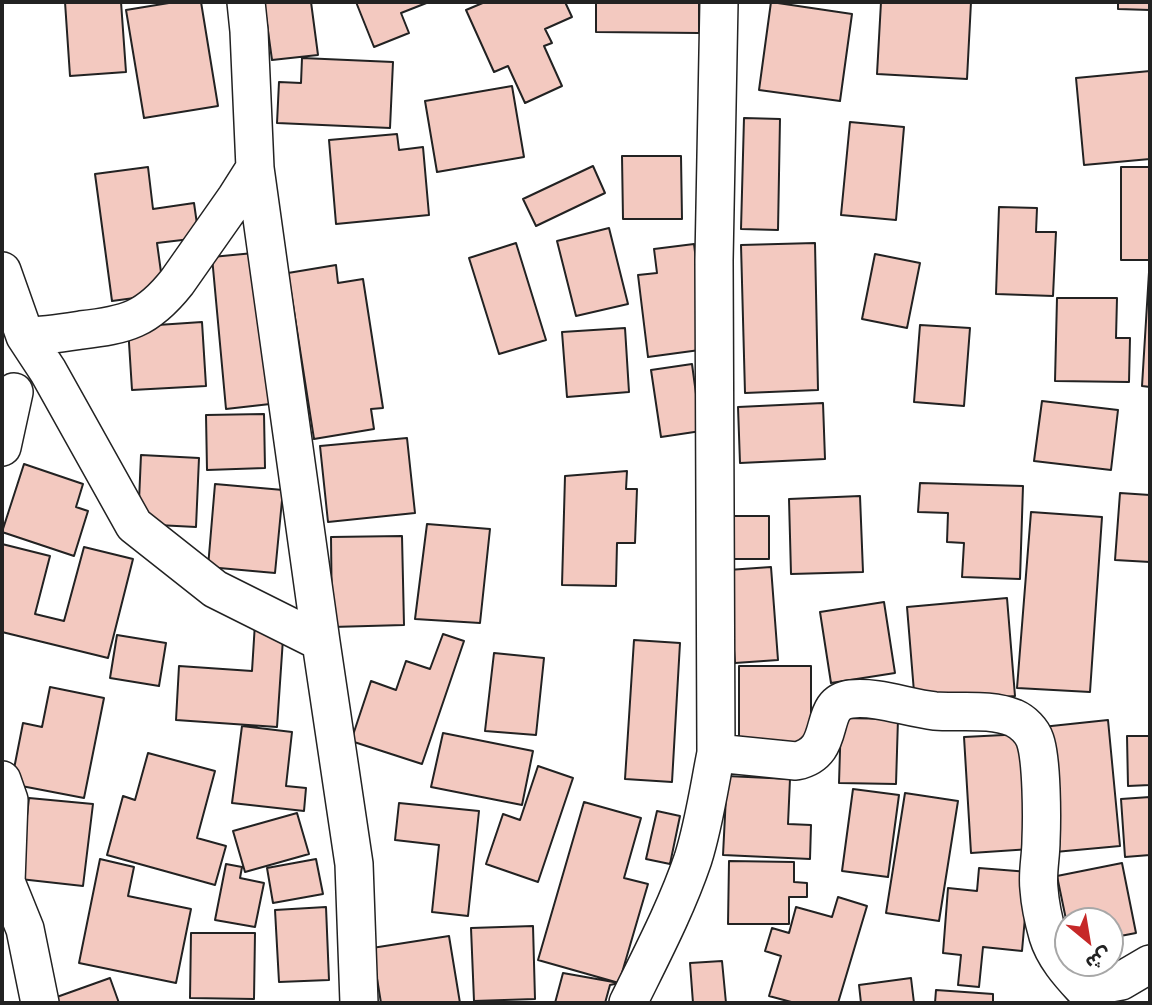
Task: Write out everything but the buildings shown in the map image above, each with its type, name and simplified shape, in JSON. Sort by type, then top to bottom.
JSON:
[{"type":"street","points":[[246,2],[250,31],[255,168],[355,864],[359,1003]]},
{"type":"street","points":[[628,1003],[672,911],[692,860],[703,825],[716,753],[714,260],[719,2]]},
{"type":"street","points":[[25,336],[112,327],[135,319],[148,310],[169,293],[255,168]]},
{"type":"street","points":[[2,271],[25,336],[48,371],[136,528],[215,589],[321,642]]},
{"type":"street","points":[[2,447],[8,395],[48,371]]},
{"type":"street","points":[[716,753],[796,761],[807,758],[816,753],[822,743],[830,713],[838,704],[848,699],[874,700],[936,711],[1001,714],[1015,718],[1027,727],[1035,740],[1041,842],[1038,887],[1048,936],[1065,969],[1083,996],[1121,981],[1150,964]]},
{"type":"street","points":[[2,780],[9,800],[6,882],[25,929],[40,1003]]}]
